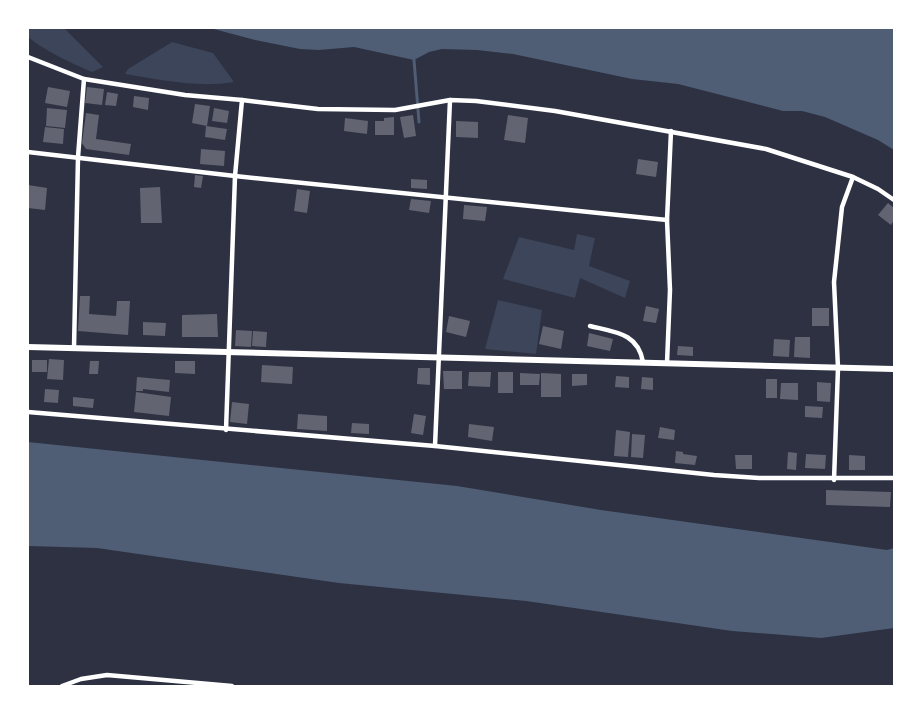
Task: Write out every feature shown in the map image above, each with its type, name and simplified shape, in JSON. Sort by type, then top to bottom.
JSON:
[{"type":"main road","points":[[28,347],[894,369]]},
{"type":"street","points":[[28,57],[84,79],[185,95],[318,109],[394,110],[450,100],[476,100],[540,109],[766,149],[853,177],[894,200]]},
{"type":"street","points":[[74,348],[78,157],[84,79]]},
{"type":"street","points":[[226,430],[234,176],[242,100]]},
{"type":"street","points":[[435,446],[450,100]]},
{"type":"street","points":[[667,363],[670,290],[667,220],[671,131]]},
{"type":"street","points":[[28,152],[234,176],[667,220]]},
{"type":"street","points":[[834,480],[838,368],[834,282],[842,207],[853,177]]},
{"type":"street","points":[[590,326],[617,332],[636,343],[641,351],[643,362]]},
{"type":"street","points":[[28,412],[435,446],[760,478],[834,480],[894,478]]},
{"type":"street","points":[[62,686],[81,679],[107,675],[232,686]]},
{"type":"shaded area","points":[[28,28],[64,28],[103,67],[92,72],[58,56],[28,37]]},
{"type":"shaded area","points":[[210,28],[894,28],[894,150],[878,140],[825,117],[802,111],[783,111],[678,84],[632,79],[513,54],[442,49],[429,52],[414,60],[354,47],[319,50],[300,49]]},
{"type":"shaded area","points":[[172,42],[213,53],[234,82],[193,84],[125,74],[128,69]]},
{"type":"shaded area","points":[[577,234],[595,238],[589,266],[630,281],[625,298],[580,278],[575,298],[503,279],[519,237],[574,250]]},
{"type":"shaded area","points":[[498,300],[542,310],[536,354],[485,349]]},
{"type":"shaded area","points":[[28,442],[457,486],[601,510],[887,550],[894,548],[894,628],[821,638],[732,631],[526,601],[339,583],[97,548],[28,546]]},
{"type":"building","points":[[48,87],[70,91],[67,107],[45,103]]},
{"type":"building","points":[[87,87],[104,89],[102,105],[85,103]]},
{"type":"building","points":[[107,92],[118,94],[116,106],[105,105]]},
{"type":"building","points":[[134,96],[149,98],[148,110],[133,107]]},
{"type":"building","points":[[195,104],[210,106],[207,126],[192,123]]},
{"type":"building","points":[[47,108],[67,110],[65,128],[46,126]]},
{"type":"building","points":[[214,108],[229,111],[227,123],[212,121]]},
{"type":"building","points":[[86,113],[99,115],[96,139],[131,144],[129,155],[86,149],[82,143]]},
{"type":"building","points":[[413,115],[416,136],[404,138],[400,117]]},
{"type":"building","points":[[508,115],[528,118],[525,143],[504,140]]},
{"type":"building","points":[[394,117],[394,135],[375,135],[375,121],[384,121],[384,118]]},
{"type":"building","points":[[345,118],[368,121],[367,134],[344,131]]},
{"type":"building","points":[[456,121],[478,122],[478,138],[456,137]]},
{"type":"building","points":[[206,126],[227,129],[225,140],[205,137]]},
{"type":"building","points":[[45,127],[64,129],[63,144],[43,142]]},
{"type":"building","points":[[201,149],[225,151],[224,166],[200,164]]},
{"type":"building","points":[[638,159],[658,162],[656,177],[636,174]]},
{"type":"building","points":[[195,175],[203,176],[201,188],[194,187]]},
{"type":"building","points":[[411,179],[427,180],[427,189],[411,188]]},
{"type":"building","points":[[28,185],[47,188],[45,210],[28,208]]},
{"type":"building","points":[[160,187],[162,223],[141,223],[140,188]]},
{"type":"building","points":[[297,189],[310,191],[307,213],[294,211]]},
{"type":"building","points":[[411,199],[431,201],[429,213],[409,210]]},
{"type":"building","points":[[888,203],[894,208],[894,220],[891,225],[878,215]]},
{"type":"building","points":[[464,205],[487,207],[485,221],[463,219]]},
{"type":"building","points":[[80,296],[90,296],[89,314],[116,316],[117,301],[130,301],[128,335],[78,331]]},
{"type":"building","points":[[646,306],[659,309],[656,323],[643,321]]},
{"type":"building","points":[[812,308],[829,308],[829,326],[812,326]]},
{"type":"building","points":[[217,314],[218,337],[182,337],[182,315]]},
{"type":"building","points":[[449,316],[470,321],[466,337],[446,332]]},
{"type":"building","points":[[143,322],[166,323],[165,336],[143,335]]},
{"type":"building","points":[[543,326],[564,331],[561,349],[539,344]]},
{"type":"building","points":[[236,330],[252,331],[251,347],[235,346]]},
{"type":"building","points":[[253,331],[267,332],[266,347],[252,346]]},
{"type":"building","points":[[589,333],[613,339],[610,351],[587,346]]},
{"type":"building","points":[[795,337],[810,337],[810,358],[794,357]]},
{"type":"building","points":[[774,339],[790,340],[789,357],[773,356]]},
{"type":"building","points":[[678,346],[693,347],[693,356],[677,355]]},
{"type":"building","points":[[49,359],[64,360],[63,380],[47,379]]},
{"type":"building","points":[[32,360],[47,360],[47,372],[32,372]]},
{"type":"building","points":[[90,361],[99,361],[98,374],[89,374]]},
{"type":"building","points":[[175,361],[195,361],[195,374],[175,373]]},
{"type":"building","points":[[262,365],[293,367],[292,384],[261,382]]},
{"type":"building","points":[[418,368],[430,368],[430,385],[417,384]]},
{"type":"building","points":[[443,371],[462,371],[462,389],[444,389]]},
{"type":"building","points":[[469,372],[491,372],[490,387],[468,386]]},
{"type":"building","points":[[498,372],[513,372],[513,393],[498,393]]},
{"type":"building","points":[[520,373],[540,374],[539,385],[520,385]]},
{"type":"building","points":[[541,373],[561,374],[561,397],[541,397]]},
{"type":"building","points":[[572,374],[587,374],[587,385],[572,386]]},
{"type":"building","points":[[616,376],[629,377],[629,388],[615,387]]},
{"type":"building","points":[[137,377],[170,380],[169,392],[143,389],[143,391],[136,391]]},
{"type":"building","points":[[642,377],[653,378],[653,390],[641,389]]},
{"type":"building","points":[[766,379],[777,379],[777,398],[766,398]]},
{"type":"building","points":[[817,382],[831,383],[830,402],[817,401]]},
{"type":"building","points":[[781,383],[798,383],[798,400],[780,399]]},
{"type":"building","points":[[45,389],[59,390],[58,403],[44,402]]},
{"type":"building","points":[[136,392],[171,397],[169,416],[134,412]]},
{"type":"building","points":[[73,397],[94,399],[93,408],[73,406]]},
{"type":"building","points":[[232,402],[249,404],[247,424],[230,422]]},
{"type":"building","points":[[805,406],[823,407],[822,418],[805,417]]},
{"type":"building","points":[[298,414],[327,416],[327,431],[297,429]]},
{"type":"building","points":[[414,414],[426,416],[423,435],[411,433]]},
{"type":"building","points":[[352,423],[369,424],[369,434],[351,433]]},
{"type":"building","points":[[469,424],[494,427],[492,441],[468,437]]},
{"type":"building","points":[[660,427],[675,430],[674,440],[658,438]]},
{"type":"building","points":[[616,430],[630,432],[628,457],[614,456]]},
{"type":"building","points":[[632,434],[645,435],[643,458],[631,457]]},
{"type":"building","points":[[676,451],[697,456],[695,465],[675,463]]},
{"type":"building","points":[[788,452],[797,453],[796,470],[787,469]]},
{"type":"building","points":[[806,454],[826,455],[825,469],[805,468]]},
{"type":"building","points":[[735,455],[752,455],[752,469],[736,469]]},
{"type":"building","points":[[849,455],[865,456],[865,470],[849,470]]},
{"type":"building","points":[[826,490],[891,492],[890,507],[826,505]]},
{"type":"waterway","points":[[414,60],[419,122]]}]
